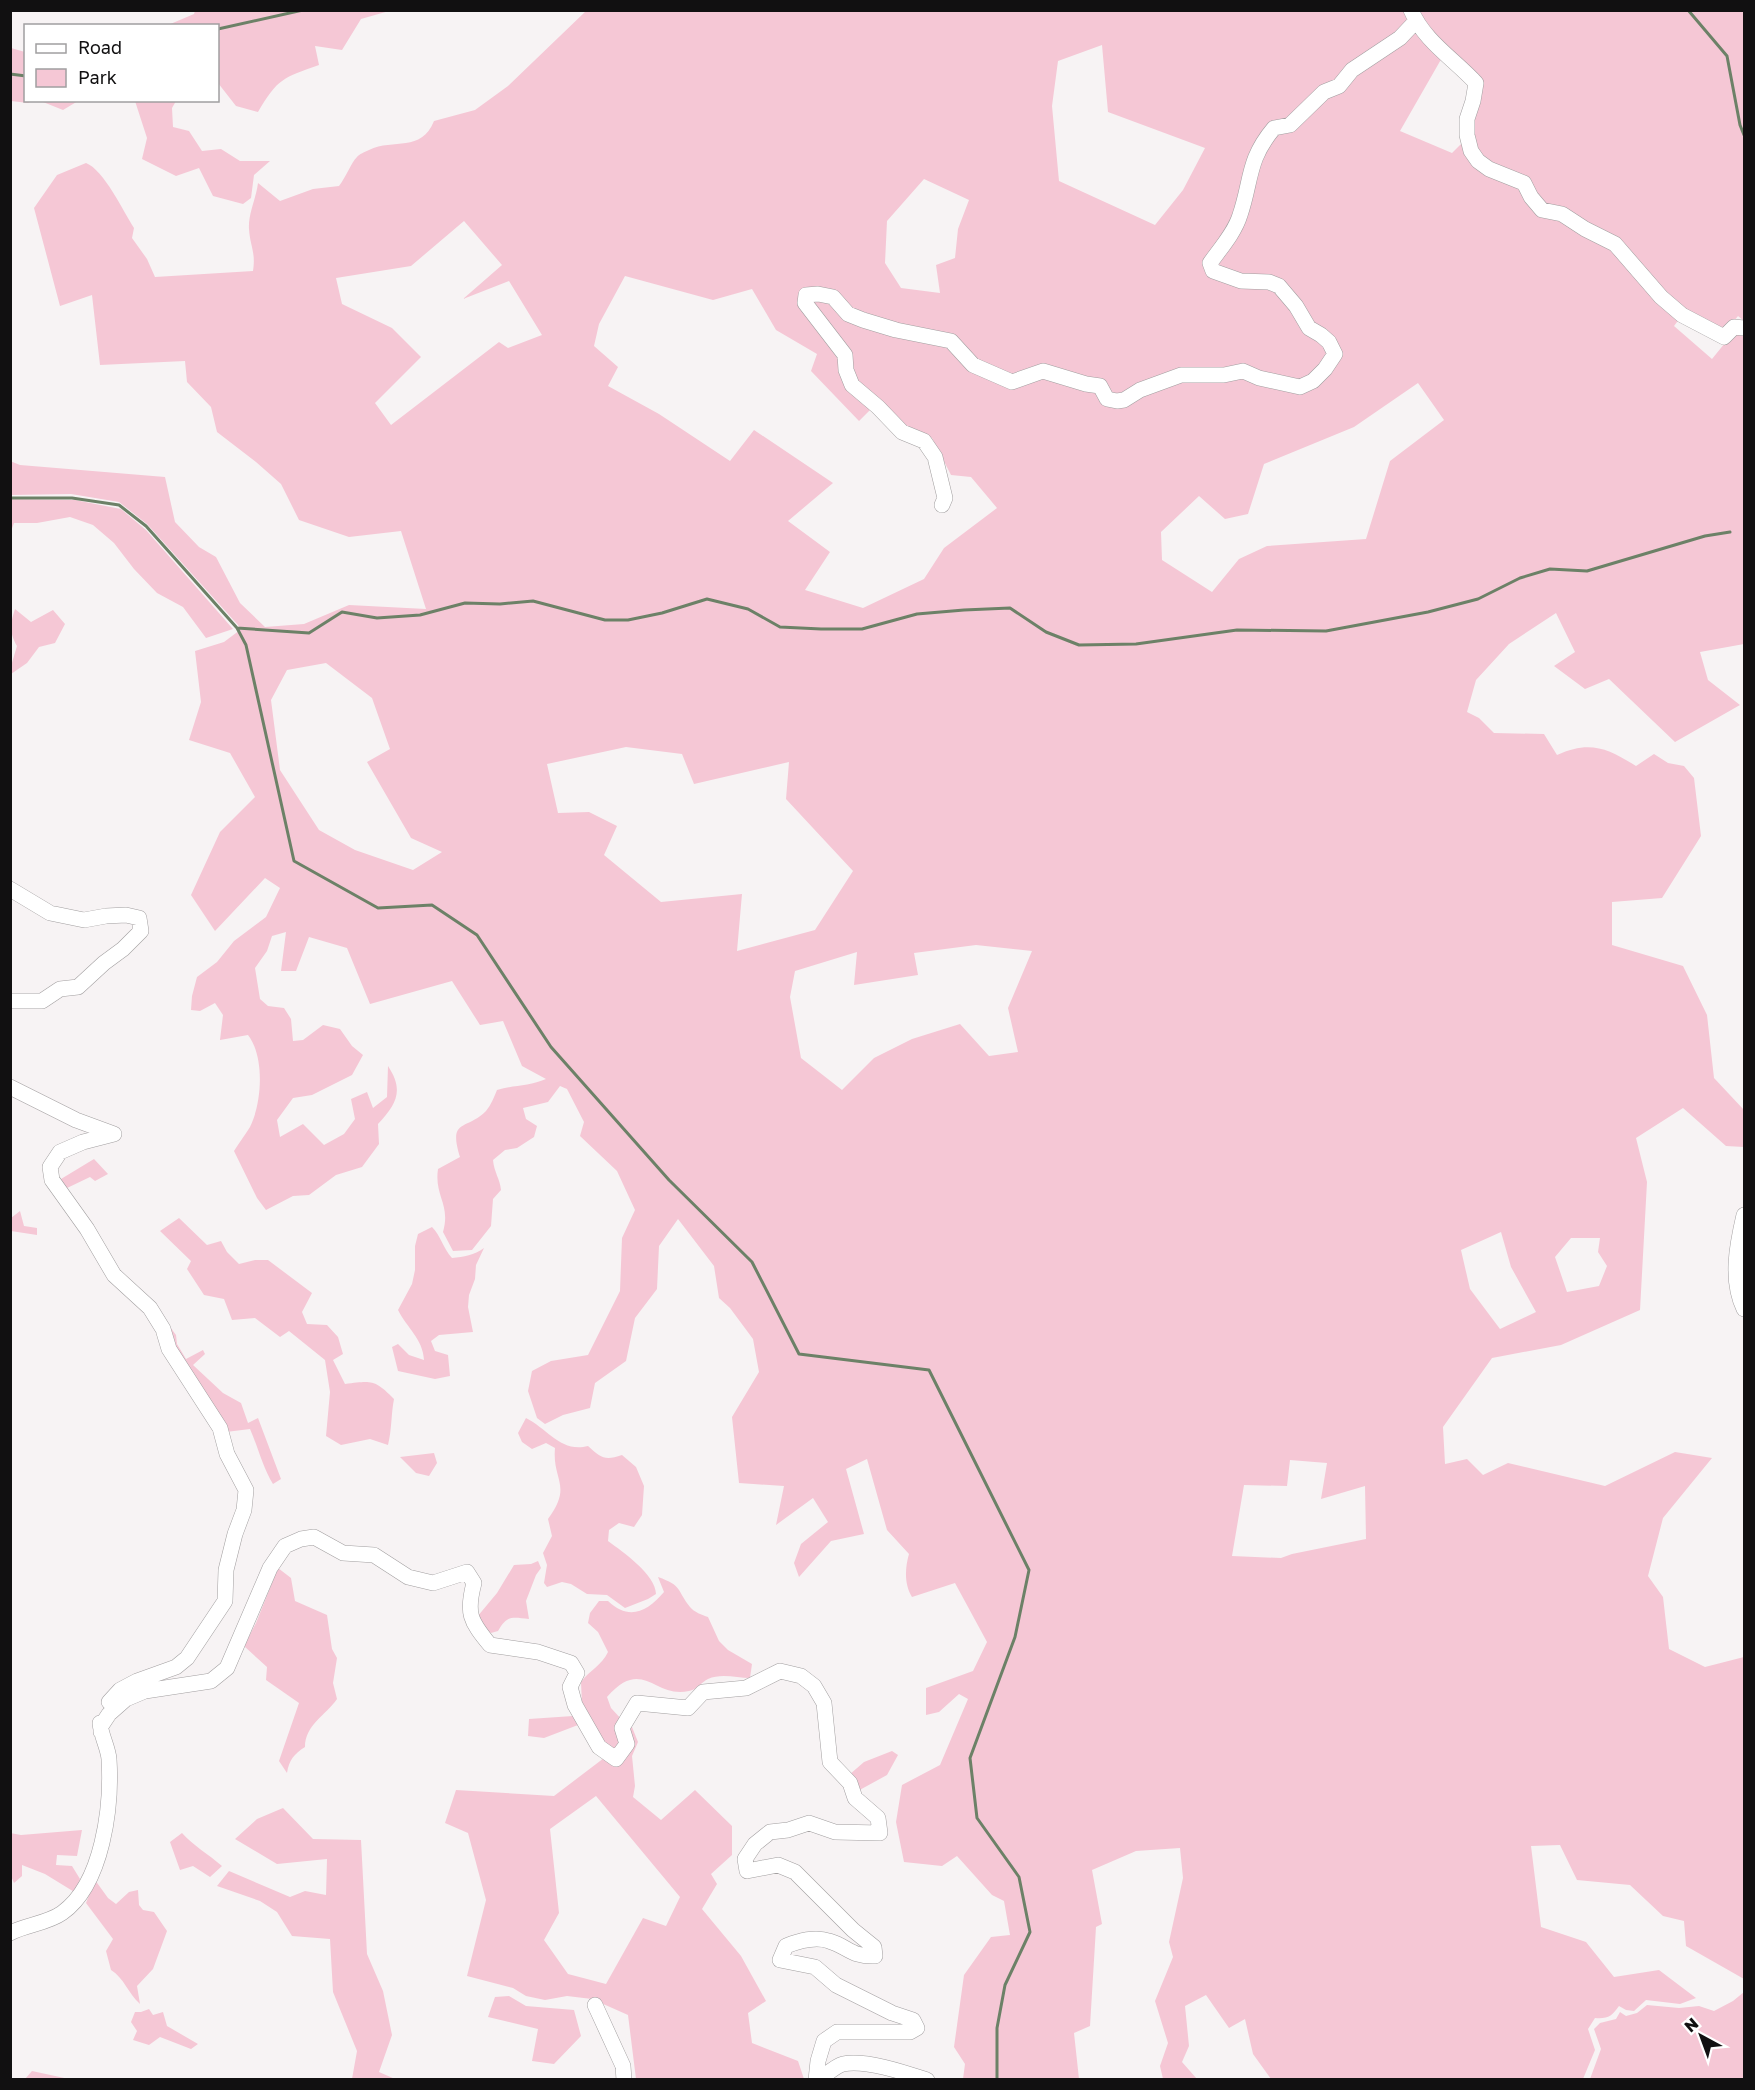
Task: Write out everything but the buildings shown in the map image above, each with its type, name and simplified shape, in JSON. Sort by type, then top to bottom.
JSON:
[{"type":"street","points":[[942,505],[945,498],[935,457],[924,441],[902,432],[852,385],[846,370],[844,355],[805,303],[806,295],[818,294],[832,297],[848,314],[896,330],[951,340],[973,365],[1012,382],[1043,371],[1100,386],[1107,399],[1117,401],[1181,375],[1224,375],[1243,371],[1259,378],[1300,387],[1307,384],[1325,369],[1335,354],[1329,342],[1309,328],[1296,306],[1279,286],[1269,282],[1241,281],[1213,271],[1210,263],[1240,218],[1248,177],[1256,153],[1269,134],[1274,128],[1290,125],[1324,92],[1339,86],[1352,70],[1400,38],[1413,16],[1431,41],[1476,83],[1467,119],[1467,135],[1471,151],[1478,161],[1489,169],[1524,183],[1531,198],[1542,210],[1562,214],[1615,244],[1661,297],[1682,315],[1724,338],[1734,327],[1744,328]]},
{"type":"street","points":[[10,889],[50,913],[84,920],[106,915],[126,915],[139,918],[141,931],[78,987],[60,989],[42,1001],[10,1002]]},
{"type":"street","points":[[10,1087],[76,1120],[114,1134],[83,1142],[60,1152],[50,1167],[52,1180],[87,1229],[114,1275],[150,1308],[164,1329],[169,1349],[220,1428],[227,1454],[246,1490],[244,1510],[226,1570],[225,1601],[187,1658],[176,1667],[137,1681],[120,1690],[105,1706],[99,1720],[109,1757],[108,1803],[102,1843],[94,1871],[78,1899],[60,1914],[10,1933]]},
{"type":"street","points":[[1744,1215],[1738,1240],[1736,1276],[1738,1295],[1744,1309]]},
{"type":"street","points":[[101,1732],[101,1726],[109,1714],[126,1699],[145,1691],[211,1681],[227,1668],[270,1568],[285,1546],[301,1539],[314,1537],[344,1553],[374,1555],[408,1576],[433,1583],[467,1572],[474,1583],[470,1610],[473,1624],[490,1645],[538,1652],[571,1663],[576,1673],[570,1687],[575,1706],[599,1747],[616,1759],[627,1744],[622,1728],[637,1703],[688,1708],[703,1692],[746,1688],[780,1671],[801,1676],[814,1686],[824,1703],[830,1762],[850,1784],[855,1798],[878,1818],[880,1833],[835,1832],[809,1823],[788,1830],[770,1832],[755,1844],[745,1859],[747,1871],[778,1865],[795,1872],[853,1930],[874,1947],[874,1956],[861,1957],[828,1940],[803,1940],[786,1946],[780,1960],[815,1967],[836,1985],[892,2013],[913,2020],[917,2028],[910,2032],[837,2032],[824,2041],[818,2061],[818,2079]]},
{"type":"street","points":[[595,2005],[623,2066],[624,2079]]},
{"type":"street","points":[[818,2079],[842,2064],[897,2070],[927,2079]]},
{"type":"green space","points":[[195,10],[389,11],[361,19],[342,50],[315,46],[319,65],[282,81],[271,92],[258,112],[236,106],[219,84],[219,24],[170,24],[194,14]]},
{"type":"green space","points":[[586,11],[1405,11],[1408,18],[1397,34],[1348,67],[1335,86],[1319,88],[1288,122],[1273,123],[1261,138],[1243,177],[1235,214],[1204,266],[1210,276],[1245,286],[1273,287],[1282,296],[1299,323],[1308,333],[1320,338],[1330,352],[1311,377],[1298,381],[1261,373],[1242,366],[1224,371],[1201,373],[1179,370],[1138,386],[1122,398],[1110,395],[1103,379],[1084,379],[1043,367],[1012,377],[977,361],[951,338],[910,331],[863,317],[848,310],[832,292],[802,293],[800,305],[838,359],[841,373],[850,388],[872,408],[859,421],[811,371],[817,354],[776,330],[752,289],[713,300],[625,276],[599,324],[594,346],[618,367],[608,386],[659,414],[730,461],[754,430],[833,483],[788,521],[830,552],[805,590],[863,608],[924,579],[944,548],[997,508],[971,477],[951,475],[932,438],[910,430],[880,401],[855,382],[849,369],[848,353],[837,343],[808,303],[808,298],[831,299],[847,318],[896,334],[950,344],[972,368],[1013,386],[1044,375],[1099,390],[1105,401],[1120,405],[1144,392],[1183,378],[1202,380],[1244,374],[1261,381],[1303,389],[1318,382],[1329,370],[1339,353],[1332,339],[1310,326],[1297,303],[1279,282],[1239,277],[1217,269],[1214,264],[1245,217],[1251,177],[1269,138],[1277,130],[1295,126],[1326,94],[1343,88],[1354,71],[1402,41],[1414,26],[1443,56],[1400,131],[1452,153],[1464,141],[1480,165],[1495,174],[1522,184],[1530,202],[1540,212],[1562,218],[1584,233],[1613,246],[1623,261],[1642,278],[1659,301],[1680,318],[1674,326],[1712,359],[1729,338],[1739,331],[1744,333],[1744,644],[1700,652],[1708,680],[1740,705],[1675,742],[1609,679],[1585,689],[1554,666],[1575,652],[1556,613],[1509,644],[1476,680],[1467,712],[1479,718],[1494,733],[1544,734],[1557,755],[1579,748],[1598,748],[1636,766],[1654,754],[1668,763],[1684,766],[1694,778],[1701,836],[1662,898],[1612,902],[1612,945],[1683,966],[1707,1015],[1714,1078],[1744,1110],[1744,1147],[1726,1146],[1683,1108],[1636,1138],[1647,1182],[1640,1310],[1561,1345],[1492,1358],[1443,1427],[1445,1464],[1467,1459],[1483,1475],[1508,1463],[1605,1486],[1675,1452],[1712,1458],[1663,1518],[1648,1576],[1663,1597],[1669,1649],[1705,1667],[1744,1657],[1744,1979],[1686,1946],[1684,1921],[1663,1916],[1630,1885],[1577,1880],[1560,1845],[1531,1846],[1541,1927],[1586,1942],[1614,1977],[1659,1970],[1696,1998],[1680,2004],[1646,2000],[1634,2011],[1619,2006],[1609,2016],[1595,2018],[1588,2029],[1595,2050],[1583,2079],[1271,2079],[1253,2054],[1245,2019],[1229,2028],[1206,1995],[1185,2006],[1189,2046],[1182,2062],[1197,2079],[1163,2079],[1160,2066],[1168,2043],[1155,2001],[1173,1957],[1169,1942],[1183,1878],[1180,1848],[1136,1851],[1092,1870],[1102,1924],[1096,1927],[1090,2026],[1074,2033],[1079,2079],[963,2079],[965,2064],[954,2047],[964,1975],[991,1937],[1010,1935],[1004,1901],[992,1895],[957,1856],[942,1866],[904,1862],[896,1822],[902,1785],[940,1765],[968,1699],[959,1694],[939,1712],[926,1715],[926,1688],[973,1671],[987,1642],[955,1583],[912,1597],[906,1576],[909,1554],[887,1530],[867,1459],[846,1469],[864,1534],[831,1541],[799,1577],[794,1563],[801,1544],[828,1522],[813,1498],[776,1525],[784,1486],[739,1483],[732,1417],[759,1372],[753,1339],[730,1308],[719,1298],[714,1266],[678,1219],[659,1246],[657,1289],[635,1318],[626,1361],[595,1383],[590,1408],[563,1415],[545,1424],[537,1418],[528,1391],[532,1371],[551,1361],[588,1355],[620,1291],[622,1238],[635,1210],[617,1171],[580,1136],[584,1122],[567,1089],[560,1086],[548,1102],[523,1108],[526,1119],[537,1126],[534,1137],[517,1148],[505,1150],[493,1160],[501,1190],[493,1199],[491,1226],[472,1250],[453,1251],[443,1232],[445,1214],[437,1178],[438,1169],[460,1157],[456,1136],[458,1131],[486,1111],[497,1090],[546,1079],[522,1066],[503,1021],[480,1025],[452,981],[370,1004],[347,948],[309,937],[296,971],[281,971],[286,932],[272,936],[267,951],[255,968],[260,999],[268,1006],[284,1008],[291,1019],[293,1041],[303,1040],[323,1025],[340,1029],[352,1046],[363,1055],[352,1075],[312,1095],[293,1098],[277,1120],[280,1137],[303,1124],[324,1145],[344,1134],[355,1119],[351,1099],[367,1092],[373,1108],[387,1097],[388,1066],[396,1082],[397,1090],[394,1103],[378,1124],[379,1144],[362,1167],[336,1175],[309,1195],[293,1196],[266,1210],[257,1198],[234,1151],[250,1127],[257,1106],[260,1080],[257,1055],[248,1035],[220,1040],[223,1015],[215,1003],[200,1011],[191,1010],[197,977],[217,962],[234,941],[266,917],[280,888],[265,878],[215,931],[191,895],[220,832],[255,797],[230,753],[189,740],[201,702],[195,651],[224,642],[240,630],[147,524],[119,502],[71,494],[11,495],[10,461],[20,465],[165,477],[175,522],[199,547],[216,557],[240,603],[265,627],[304,624],[349,605],[426,609],[401,531],[349,537],[299,520],[281,484],[217,432],[211,407],[187,382],[185,361],[100,365],[92,295],[60,306],[34,208],[57,175],[86,163],[100,174],[119,202],[134,228],[132,238],[147,259],[155,277],[253,271],[254,259],[249,223],[258,183],[280,201],[313,189],[339,186],[361,154],[378,147],[414,141],[428,131],[434,121],[475,110],[508,86]],"holes":[[[1102,45],[1108,112],[1205,148],[1183,190],[1155,225],[1059,181],[1052,106],[1058,61]],[[924,179],[969,200],[958,229],[955,258],[936,265],[940,293],[901,288],[885,263],[887,221]],[[464,221],[502,265],[463,299],[509,281],[542,335],[508,348],[499,342],[391,425],[375,403],[421,357],[392,328],[342,304],[336,278],[411,266]],[[1418,383],[1444,420],[1390,461],[1366,539],[1267,546],[1239,559],[1212,592],[1162,560],[1161,532],[1199,496],[1225,519],[1248,514],[1264,464],[1354,427]],[[326,663],[372,698],[390,749],[367,762],[411,838],[442,852],[413,870],[355,850],[319,830],[280,770],[271,700],[287,670]],[[626,747],[682,754],[694,784],[789,762],[786,799],[853,871],[815,930],[737,951],[742,894],[661,902],[604,855],[617,826],[589,812],[558,813],[547,764]],[[976,945],[1032,951],[1008,1008],[1018,1052],[989,1056],[960,1024],[912,1039],[874,1058],[842,1090],[801,1058],[790,997],[795,971],[857,952],[854,985],[918,975],[914,953]],[[1501,1232],[1511,1267],[1536,1312],[1500,1329],[1470,1289],[1461,1250]],[[1571,1238],[1600,1238],[1598,1252],[1607,1266],[1599,1286],[1567,1292],[1555,1257]],[[1290,1460],[1327,1463],[1321,1499],[1365,1486],[1366,1539],[1281,1558],[1232,1556],[1244,1485],[1287,1486]]]},
{"type":"green space","points":[[1413,11],[1744,11],[1744,321],[1738,316],[1724,333],[1682,311],[1617,240],[1542,206],[1480,157],[1471,134],[1479,82]]},
{"type":"green space","points":[[11,48],[24,52],[24,102],[30,102],[28,103],[11,101]]},
{"type":"green space","points":[[43,102],[76,102],[63,110]]},
{"type":"green space","points":[[135,102],[175,102],[172,108],[173,127],[189,131],[202,151],[221,149],[240,161],[270,161],[254,175],[251,198],[243,204],[213,196],[199,168],[176,176],[142,159],[147,138]]},
{"type":"green space","points":[[11,499],[75,500],[121,509],[146,530],[233,629],[206,638],[183,607],[157,593],[114,543],[93,525],[70,517],[37,523],[14,523],[11,531]]},
{"type":"green space","points":[[15,609],[31,622],[53,610],[65,624],[55,643],[39,647],[27,663],[11,674],[17,646],[11,628]]},
{"type":"green space","points":[[94,1159],[108,1174],[95,1181],[90,1177],[65,1189],[61,1179]]},
{"type":"green space","points":[[20,1211],[24,1226],[37,1228],[37,1235],[11,1231],[11,1218]]},
{"type":"green space","points":[[179,1218],[207,1245],[221,1241],[227,1252],[239,1264],[268,1260],[312,1293],[302,1312],[307,1324],[327,1325],[338,1337],[343,1354],[333,1360],[345,1384],[372,1383],[382,1388],[394,1399],[388,1445],[370,1439],[341,1445],[326,1436],[330,1392],[325,1360],[289,1331],[280,1337],[255,1318],[232,1320],[224,1299],[204,1295],[187,1269],[191,1261],[160,1231]]},
{"type":"green space","points":[[432,1227],[452,1258],[469,1255],[484,1248],[476,1265],[475,1279],[469,1295],[468,1307],[473,1332],[439,1335],[431,1341],[435,1351],[448,1355],[450,1376],[435,1379],[398,1371],[392,1347],[398,1344],[409,1355],[424,1360],[418,1340],[398,1310],[412,1284],[418,1234]]},
{"type":"green space","points":[[156,1308],[176,1335],[177,1344],[186,1359],[203,1350],[205,1354],[193,1365],[223,1393],[241,1403],[248,1423],[258,1418],[281,1479],[273,1484],[269,1478],[250,1429],[226,1432],[174,1351]]},
{"type":"green space","points":[[526,1418],[562,1443],[578,1447],[588,1446],[604,1457],[622,1455],[636,1467],[644,1486],[642,1515],[634,1527],[619,1523],[609,1530],[608,1541],[645,1572],[655,1587],[656,1594],[625,1608],[607,1595],[587,1594],[571,1584],[562,1582],[547,1587],[544,1583],[547,1565],[543,1553],[552,1536],[548,1519],[559,1498],[560,1483],[556,1468],[555,1448],[546,1443],[532,1449],[522,1442],[518,1433]]},
{"type":"green space","points":[[434,1453],[437,1463],[429,1476],[416,1473],[400,1457]]},
{"type":"green space","points":[[538,1561],[541,1568],[526,1601],[529,1619],[511,1618],[504,1622],[498,1631],[491,1633],[481,1626],[477,1617],[497,1593],[514,1565],[531,1564]]},
{"type":"green space","points":[[278,1568],[291,1578],[295,1601],[327,1615],[332,1649],[337,1658],[333,1683],[337,1699],[312,1726],[308,1732],[305,1747],[293,1758],[287,1773],[279,1761],[299,1703],[266,1680],[267,1667],[244,1646],[256,1623]]},
{"type":"green space","points":[[658,1577],[675,1586],[692,1609],[708,1617],[719,1641],[728,1650],[752,1664],[750,1678],[713,1677],[697,1688],[677,1692],[640,1679],[619,1685],[607,1697],[611,1708],[623,1721],[624,1744],[613,1752],[600,1744],[582,1705],[581,1682],[608,1652],[598,1632],[588,1623],[590,1613],[599,1601],[608,1601],[623,1611],[637,1612],[644,1609],[664,1592]]},
{"type":"green space","points":[[573,1716],[578,1725],[544,1738],[528,1736],[529,1719]]},
{"type":"green space","points":[[630,1722],[638,1742],[632,1756],[635,1786],[633,1797],[661,1820],[695,1790],[732,1826],[732,1855],[711,1874],[717,1884],[702,1909],[741,1956],[766,2001],[748,2013],[752,2043],[798,2061],[804,2079],[636,2079],[628,2015],[592,1999],[567,1996],[545,2000],[526,1996],[513,1988],[467,1976],[486,1900],[468,1833],[445,1823],[456,1790],[554,1796],[604,1758],[617,1763],[626,1728]],"holes":[[[596,1796],[680,1897],[666,1926],[643,1918],[606,1984],[568,1974],[544,1940],[559,1913],[550,1829]]]},
{"type":"green space","points":[[892,1751],[898,1755],[887,1775],[856,1792],[849,1775],[864,1762]]},
{"type":"green space","points":[[283,1808],[313,1839],[361,1840],[367,1954],[383,1991],[392,2035],[379,2072],[395,2079],[352,2079],[357,2051],[333,1992],[330,1939],[292,1936],[277,1912],[260,1901],[217,1886],[229,1871],[290,1897],[305,1891],[326,1895],[327,1859],[277,1864],[235,1839],[257,1819]]},
{"type":"green space","points":[[82,1830],[77,1856],[57,1855],[56,1865],[72,1866],[80,1879],[76,1893],[45,1874],[22,1865],[22,1876],[14,1883],[11,1876],[10,1833],[21,1835]]},
{"type":"green space","points":[[182,1833],[222,1866],[210,1877],[193,1866],[180,1870],[170,1842]]},
{"type":"green space","points":[[95,1880],[108,1898],[116,1904],[129,1892],[138,1890],[139,1905],[143,1910],[154,1912],[167,1931],[153,1969],[137,1986],[140,2004],[111,1970],[106,1951],[113,1939],[86,1903]]},
{"type":"green space","points":[[1744,1992],[1744,2079],[1590,2079],[1601,2049],[1594,2029],[1600,2023],[1616,2019],[1620,2012],[1626,2016],[1637,2013],[1647,2005],[1679,2008],[1699,2006],[1714,2011]]},
{"type":"green space","points":[[509,1996],[526,2006],[574,2010],[581,2036],[554,2064],[532,2061],[538,2029],[488,2017],[495,1997]]},
{"type":"green space","points":[[149,2009],[153,2015],[163,2012],[167,2026],[198,2044],[191,2049],[160,2037],[149,2045],[133,2040],[137,2031],[131,2022],[135,2012]]},
{"type":"green space","points":[[32,2071],[69,2079],[25,2079]]},
{"type":"waterway","points":[[219,29],[303,10]]},
{"type":"waterway","points":[[1688,10],[1727,56],[1740,125],[1744,135]]},
{"type":"waterway","points":[[10,74],[24,76]]},
{"type":"waterway","points":[[10,498],[72,498],[119,505],[146,526],[237,628],[246,645],[294,861],[378,908],[432,905],[477,935],[551,1047],[669,1180],[752,1262],[799,1354],[929,1370],[1029,1570],[1015,1637],[970,1758],[977,1818],[1019,1877],[1030,1932],[1005,1985],[997,2028],[997,2080]]},
{"type":"waterway","points":[[237,628],[309,633],[342,612],[377,618],[420,615],[465,603],[500,604],[533,601],[605,620],[628,620],[662,613],[707,599],[748,609],[780,627],[821,629],[862,629],[917,614],[1010,608],[1046,632],[1079,645],[1136,644],[1237,630],[1326,631],[1428,612],[1478,599],[1520,578],[1550,569],[1587,571],[1705,536],[1730,532]]}]
